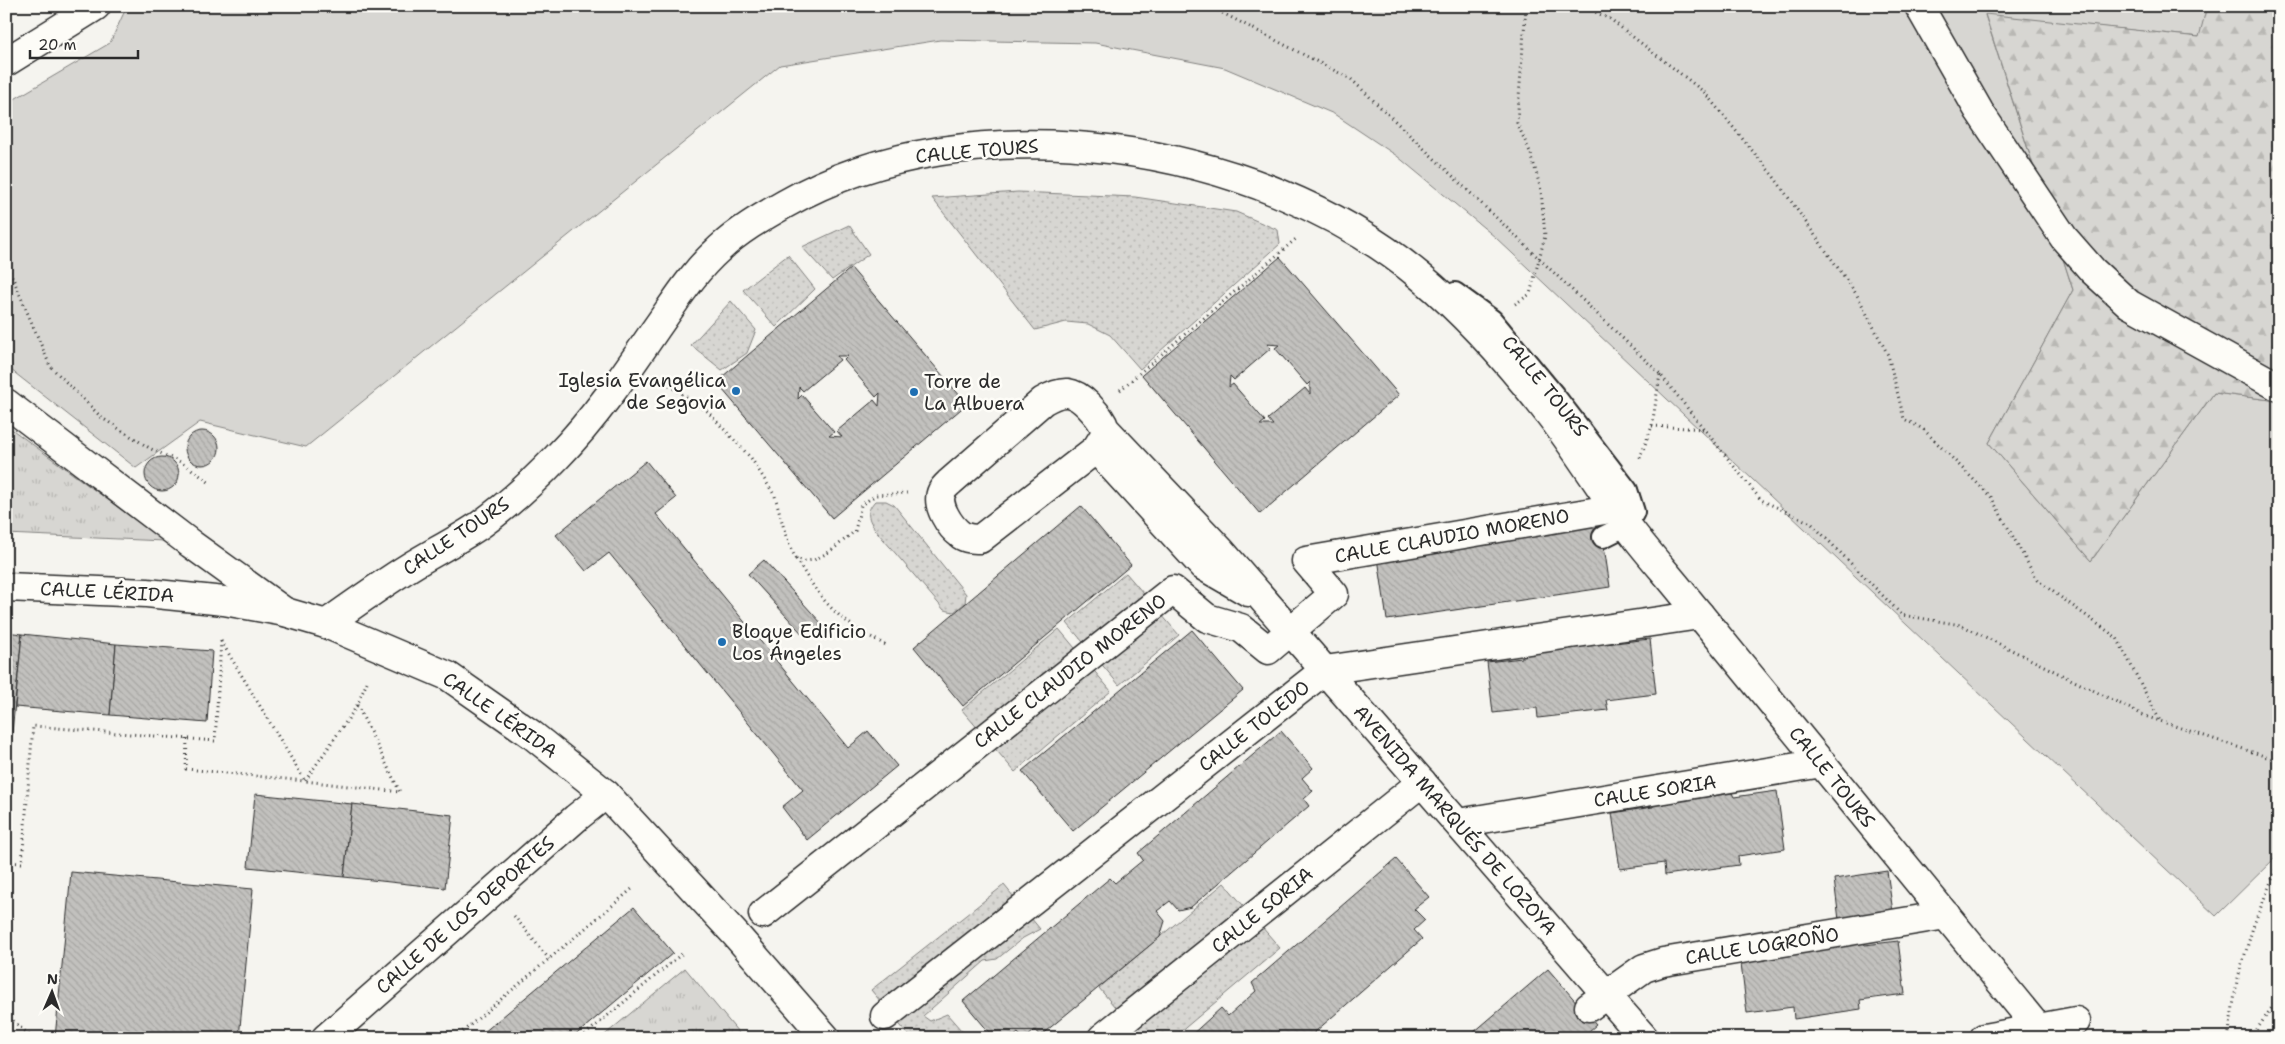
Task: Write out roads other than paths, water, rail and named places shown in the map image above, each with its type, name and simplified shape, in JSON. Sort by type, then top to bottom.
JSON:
[{"type":"street","points":[[6,62],[96,6]]},
{"type":"street","points":[[1919,6],[1979,111],[2064,238],[2093,271],[2129,304],[2279,387]]},
{"type":"street","name":"CALLE TOURS","points":[[326,624],[410,567],[478,526],[533,481],[561,454],[605,403],[686,285],[702,266],[719,248],[767,214],[805,193],[853,172],[905,157],[960,148],[1022,144],[1067,146],[1139,154],[1216,170],[1293,198],[1369,241],[1418,275],[1481,334],[1546,411],[1623,508],[1700,615],[2038,1028]]},
{"type":"street","name":"AVENIDA MARQUÉS DE LOZOYA","points":[[1098,430],[980,539],[971,539],[955,529],[942,508],[940,499],[942,490],[1043,401],[1064,392],[1079,397],[1098,430],[1221,551],[1458,823],[1598,1000],[1644,1038]]},
{"type":"street","points":[[6,403],[285,612]]},
{"type":"street","name":"CALLE CLAUDIO MORENO","points":[[763,914],[1173,590],[1207,618],[1240,628],[1268,650],[1334,594],[1306,561],[1623,508]]},
{"type":"street","name":"CALLE LÉRIDA","points":[[6,587],[147,593],[224,601],[285,612],[326,624],[448,676],[531,734],[606,794],[736,935],[826,1038]]},
{"type":"street","name":"CALLE TOLEDO","points":[[885,1016],[1324,670],[1700,615]]},
{"type":"street","name":"CALLE SORIA","points":[[1458,823],[1822,763]]},
{"type":"street","name":"CALLE SORIA","points":[[1102,1038],[1422,782]]},
{"type":"street","name":"CALLE DE LOS DEPORTES","points":[[326,1038],[606,794]]},
{"type":"street","name":"CALLE LOGROÑO","points":[[1598,1000],[1644,968],[1663,962],[1946,915]]},
{"type":"street","points":[[1984,1038],[2076,1021]]},
{"type":"lane","name":"CALLE TOURS","points":[[1418,275],[1448,288],[1492,320],[1554,395],[1623,508]]},
{"type":"lane","points":[[1603,537],[1623,508]]},
{"type":"place","name":"Iglesia Evangélica de Segovia","points":[[736,391]]},
{"type":"place","name":"Torre de La Albuera","points":[[914,392]]},
{"type":"place","name":"Bloque Edificio Los Ángeles","points":[[722,642]]}]
